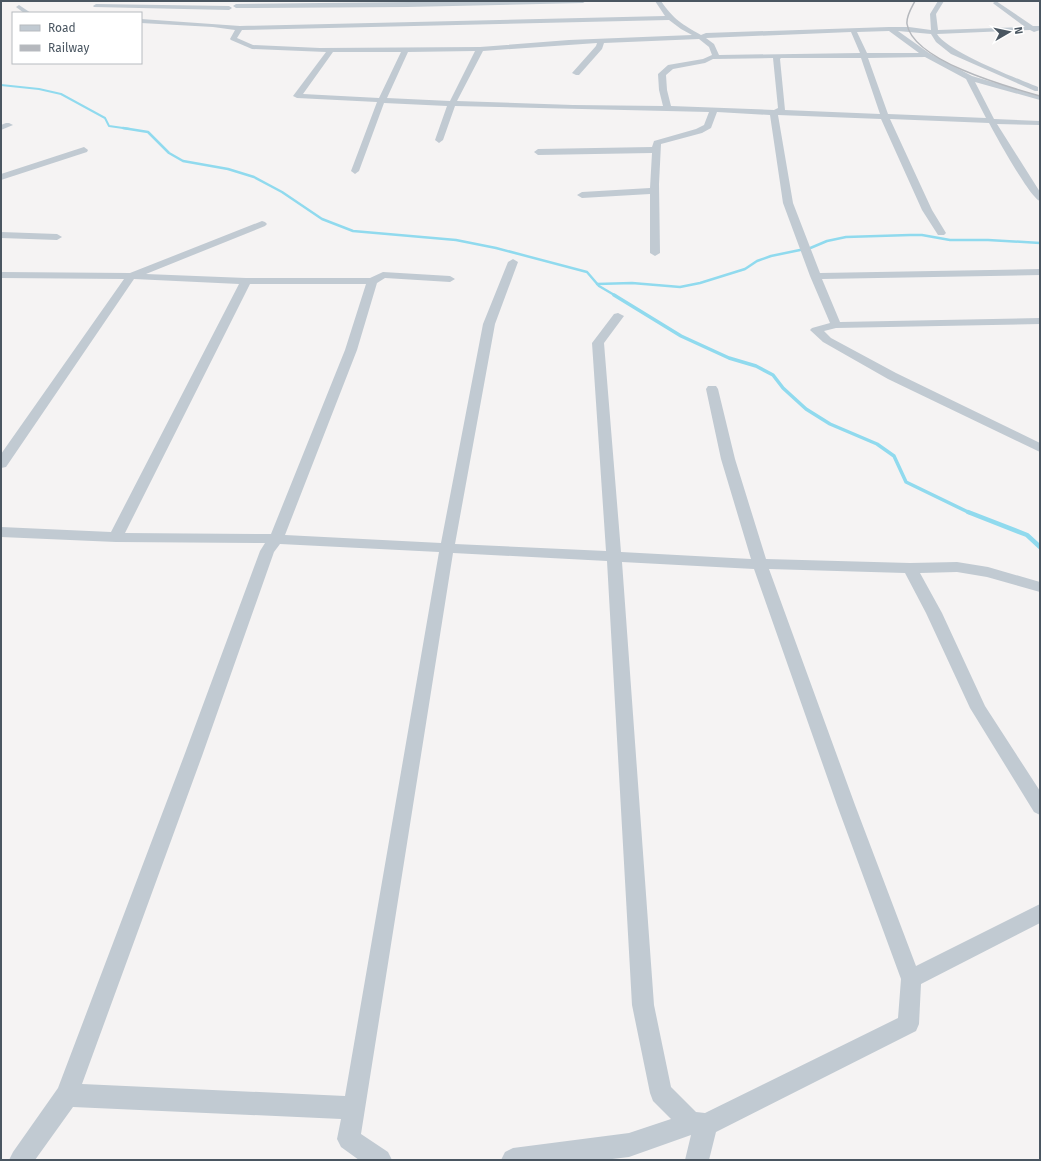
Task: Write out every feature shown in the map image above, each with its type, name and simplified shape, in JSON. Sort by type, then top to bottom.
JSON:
[{"type":"street","points":[[96,6],[471,2],[489,13],[530,2],[583,1]]},
{"type":"street","points":[[658,1],[670,18],[682,28],[702,37],[716,52],[716,56]]},
{"type":"street","points":[[941,1],[933,14],[936,32],[934,34],[938,41],[954,52],[1040,91]]},
{"type":"street","points":[[996,3],[1036,29],[1040,34]]},
{"type":"street","points":[[224,13],[235,5]]},
{"type":"street","points":[[19,7],[26,12]]},
{"type":"street","points":[[142,21],[240,28],[489,13],[670,18]]},
{"type":"street","points":[[212,25],[218,19]]},
{"type":"street","points":[[240,28],[233,39],[252,47],[303,50],[480,49],[601,41],[702,37],[706,35],[853,30],[909,29],[936,32],[1036,29]]},
{"type":"street","points":[[889,29],[909,41],[926,55],[969,78],[1040,98]]},
{"type":"street","points":[[853,30],[864,55],[885,118],[927,210],[940,233]]},
{"type":"street","points":[[576,73],[599,47],[601,41]]},
{"type":"street","points":[[332,49],[297,96],[452,104],[668,108],[885,118],[1040,123]]},
{"type":"street","points":[[355,171],[382,100],[406,49]]},
{"type":"street","points":[[439,140],[452,104],[480,49]]},
{"type":"street","points":[[668,108],[663,90],[662,74],[671,66],[705,61],[716,56],[926,55]]},
{"type":"street","points":[[774,113],[782,109],[776,58],[779,56]]},
{"type":"street","points":[[969,78],[992,122],[1032,188],[1040,198]]},
{"type":"street","points":[[655,253],[656,217],[654,191],[656,150],[658,143],[699,131],[708,126],[714,110]]},
{"type":"street","points":[[774,113],[788,203],[800,240],[836,325]]},
{"type":"street","points":[[1,177],[84,150]]},
{"type":"street","points":[[538,152],[656,150]]},
{"type":"street","points":[[582,195],[654,191]]},
{"type":"street","points":[[1,464],[132,276],[262,224]]},
{"type":"street","points":[[1,235],[57,237]]},
{"type":"street","points":[[380,1160],[350,1139],[354,1108],[447,548],[489,324],[513,262]]},
{"type":"street","points":[[815,276],[1040,272]]},
{"type":"street","points":[[2,277],[132,276],[246,281],[372,281],[383,275],[450,279]]},
{"type":"street","points":[[116,537],[246,281]]},
{"type":"street","points":[[21,1160],[67,1095],[267,551],[276,539],[351,350],[372,281]]},
{"type":"street","points":[[618,316],[598,343],[614,557],[643,1005],[661,1093],[698,1124]]},
{"type":"street","points":[[1040,321],[836,325],[816,330],[827,340],[892,376],[1040,448]]},
{"type":"street","points":[[512,1160],[629,1145],[698,1124],[908,1024],[911,979],[846,805],[760,564],[728,459],[712,389]]},
{"type":"street","points":[[1,532],[116,537],[276,539],[760,564],[910,568],[958,567],[988,572],[1040,587]]},
{"type":"street","points":[[910,568],[934,613],[978,708],[1040,807]]},
{"type":"street","points":[[911,979],[1040,913]]},
{"type":"street","points":[[67,1095],[354,1108]]},
{"type":"street","points":[[697,1160],[698,1124]]},
{"type":"waterway","points":[[1,85],[39,89],[61,94],[105,118],[109,126],[123,128]]},
{"type":"waterway","points":[[123,128],[130,129]]},
{"type":"waterway","points":[[123,128],[148,132],[169,153],[183,161],[228,169],[254,177],[282,192],[322,219],[353,231],[456,240],[496,248],[587,272],[597,284]]},
{"type":"waterway","points":[[808,249],[827,241],[846,237],[910,235],[922,235],[950,240],[988,240],[1040,243]]},
{"type":"waterway","points":[[597,284],[632,283],[680,287],[700,283],[745,269],[757,261],[771,256],[800,250]]},
{"type":"waterway","points":[[597,284],[616,296]]},
{"type":"waterway","points":[[614,295],[681,336],[729,358],[756,366],[773,375],[783,388],[806,409],[830,424],[877,444],[894,456],[906,482],[970,513]]},
{"type":"waterway","points":[[968,512],[1027,535],[1040,547]]},
{"type":"railway","points":[[915,1],[908,15],[907,24],[913,37],[926,50],[943,61],[985,79],[1040,96]]}]
